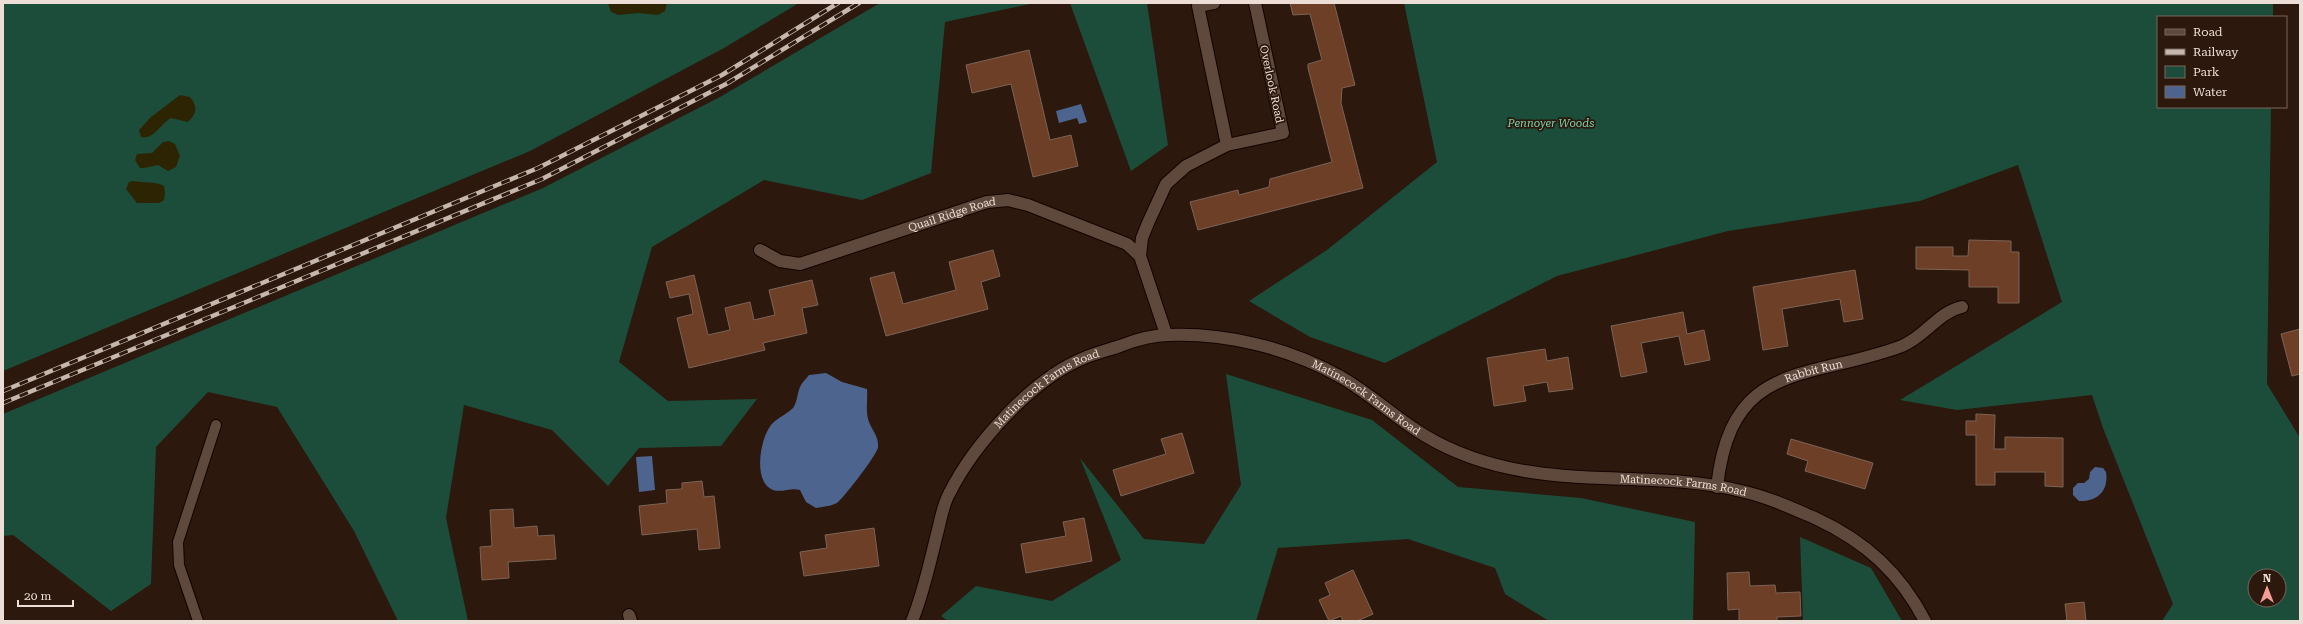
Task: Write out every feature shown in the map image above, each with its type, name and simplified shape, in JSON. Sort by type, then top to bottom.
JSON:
[{"type":"street","points":[[1214,3],[1198,6],[1227,145]]},
{"type":"street","name":"Overlook Road","points":[[1166,334],[1140,256],[1142,238],[1166,184],[1186,166],[1227,145],[1283,133],[1255,3]]},
{"type":"street","name":"Quail Ridge Road","points":[[760,250],[780,261],[800,264],[987,202],[1008,200],[1028,205],[1127,244],[1140,256]]},
{"type":"street","name":"Rabbit Run","points":[[1717,487],[1720,457],[1729,431],[1742,410],[1759,393],[1784,379],[1810,370],[1889,351],[1908,343],[1924,334],[1943,314],[1952,309],[1962,307]]},
{"type":"street","name":"Matinecock Farms Road","points":[[912,621],[919,604],[947,497],[968,461],[1007,414],[1048,379],[1082,358],[1134,341],[1166,334],[1220,336],[1259,345],[1302,359],[1340,377],[1419,433],[1452,450],[1505,468],[1542,474],[1717,487],[1738,490],[1775,500],[1840,530],[1860,542],[1879,558],[1917,606],[1925,621]]},
{"type":"lane","points":[[198,621],[179,565],[178,542],[216,425]]},
{"type":"green space","points":[[3,3],[799,3],[724,48],[530,151],[3,371]]},
{"type":"green space","points":[[880,3],[1035,3],[945,22],[931,173],[862,200],[764,180],[652,247],[619,362],[668,401],[757,399],[721,446],[639,448],[608,486],[552,430],[464,405],[446,518],[468,621],[398,621],[354,531],[277,407],[208,392],[156,447],[151,584],[111,611],[13,535],[3,536],[3,414],[543,188],[720,97]]},
{"type":"green space","points":[[1070,3],[1147,3],[1168,145],[1131,171]]},
{"type":"green space","name":"Pennoyer Woods","points":[[1404,3],[2273,3],[2273,16],[2157,16],[2157,108],[2271,108],[2267,384],[2300,438],[2300,621],[2162,621],[2173,604],[2103,428],[2092,395],[1957,410],[1900,400],[2062,302],[2018,165],[1920,201],[1728,231],[1557,276],[1385,363],[1310,337],[1249,301],[1327,250],[1437,162]]},
{"type":"green space","points":[[1226,374],[1372,420],[1458,487],[1581,498],[1695,522],[1693,621],[1549,621],[1505,594],[1495,568],[1408,539],[1278,548],[1256,621],[948,621],[941,616],[976,586],[1052,601],[1121,560],[1080,458],[1144,539],[1204,544],[1241,485]]},
{"type":"green space","points":[[1800,537],[1871,568],[1902,621],[1803,621]]},
{"type":"sand","points":[[608,3],[667,3],[665,11],[658,15],[638,13],[619,15],[611,12]]},
{"type":"sand","points":[[180,95],[190,97],[195,107],[195,113],[188,122],[171,118],[167,120],[154,134],[141,137],[139,130],[151,117]]},
{"type":"sand","points":[[169,141],[175,144],[180,156],[176,167],[168,171],[158,165],[140,168],[135,160],[137,154],[152,153],[163,142]]},
{"type":"sand","points":[[133,181],[161,184],[164,186],[164,200],[159,203],[137,203],[126,189],[129,182]]},
{"type":"water","points":[[1081,104],[1087,122],[1079,124],[1077,118],[1059,123],[1056,111]]},
{"type":"water","points":[[826,373],[842,382],[867,389],[868,418],[876,437],[878,447],[866,467],[837,503],[816,508],[806,502],[800,490],[793,489],[776,491],[767,486],[763,479],[760,461],[763,442],[769,428],[774,422],[793,408],[803,382],[809,375]]},
{"type":"water","points":[[652,456],[655,490],[639,492],[636,457]]},
{"type":"water","points":[[2095,467],[2103,468],[2106,472],[2106,484],[2104,489],[2097,497],[2086,501],[2079,501],[2073,495],[2073,488],[2078,483],[2084,483],[2089,479],[2090,472]]},
{"type":"building","points":[[1290,3],[1334,3],[1355,85],[1342,88],[1341,103],[1363,188],[1198,230],[1190,202],[1238,190],[1239,195],[1269,187],[1270,179],[1332,162],[1308,68],[1308,64],[1322,60],[1310,14],[1293,15]]},
{"type":"building","points":[[1029,50],[1050,140],[1071,135],[1078,166],[1033,177],[1011,84],[972,93],[966,65]]},
{"type":"building","points":[[1969,240],[2011,241],[2011,252],[2019,252],[2019,303],[1998,303],[1998,287],[1969,287],[1969,270],[1916,269],[1916,247],[1953,247],[1953,256],[1968,256]]},
{"type":"building","points":[[993,250],[1000,276],[981,282],[988,309],[886,336],[870,278],[894,272],[903,304],[956,290],[949,262]]},
{"type":"building","points":[[1855,270],[1863,319],[1844,322],[1840,299],[1782,309],[1788,346],[1763,350],[1753,287]]},
{"type":"building","points":[[694,275],[708,335],[730,330],[725,308],[750,302],[754,320],[775,315],[769,290],[812,280],[818,305],[802,308],[807,333],[763,343],[765,350],[689,368],[677,318],[693,314],[689,294],[670,298],[666,282]]},
{"type":"building","points":[[1683,312],[1687,334],[1704,330],[1710,360],[1685,365],[1679,336],[1641,343],[1647,372],[1621,377],[1611,326]]},
{"type":"building","points":[[2300,329],[2300,374],[2292,376],[2281,334]]},
{"type":"building","points":[[1545,349],[1547,361],[1568,357],[1573,389],[1549,392],[1547,382],[1523,386],[1526,401],[1494,406],[1487,358]]},
{"type":"building","points":[[1976,414],[1995,415],[1994,449],[2005,449],[2005,437],[2063,438],[2063,487],[2045,486],[2045,472],[1995,472],[1995,485],[1976,485],[1976,435],[1966,435],[1966,421],[1976,421]]},
{"type":"building","points":[[1182,433],[1194,473],[1121,496],[1113,470],[1166,454],[1161,439]]},
{"type":"building","points":[[1791,439],[1873,463],[1865,489],[1805,471],[1808,461],[1787,454]]},
{"type":"building","points":[[702,481],[704,497],[714,496],[720,548],[699,550],[697,529],[642,535],[639,506],[667,503],[666,490],[682,489],[682,483]]},
{"type":"building","points":[[513,509],[514,528],[537,526],[538,536],[554,535],[556,559],[508,562],[509,578],[482,580],[480,547],[492,546],[490,510]]},
{"type":"building","points":[[1084,518],[1092,561],[1026,573],[1021,544],[1066,536],[1063,522]]},
{"type":"building","points":[[874,528],[879,566],[804,576],[800,552],[827,548],[825,535]]},
{"type":"building","points":[[1353,570],[1373,614],[1357,621],[1343,621],[1341,616],[1329,621],[1319,600],[1330,595],[1325,583]]},
{"type":"building","points":[[1749,572],[1750,586],[1775,585],[1776,593],[1800,592],[1801,616],[1777,617],[1777,621],[1739,621],[1739,609],[1728,610],[1727,573]]},
{"type":"building","points":[[2084,602],[2086,621],[2060,621],[2067,620],[2065,604]]},
{"type":"railway","points":[[3,391],[538,168],[722,75],[838,3]]},
{"type":"railway","points":[[3,403],[542,179],[726,84],[859,3]]}]
